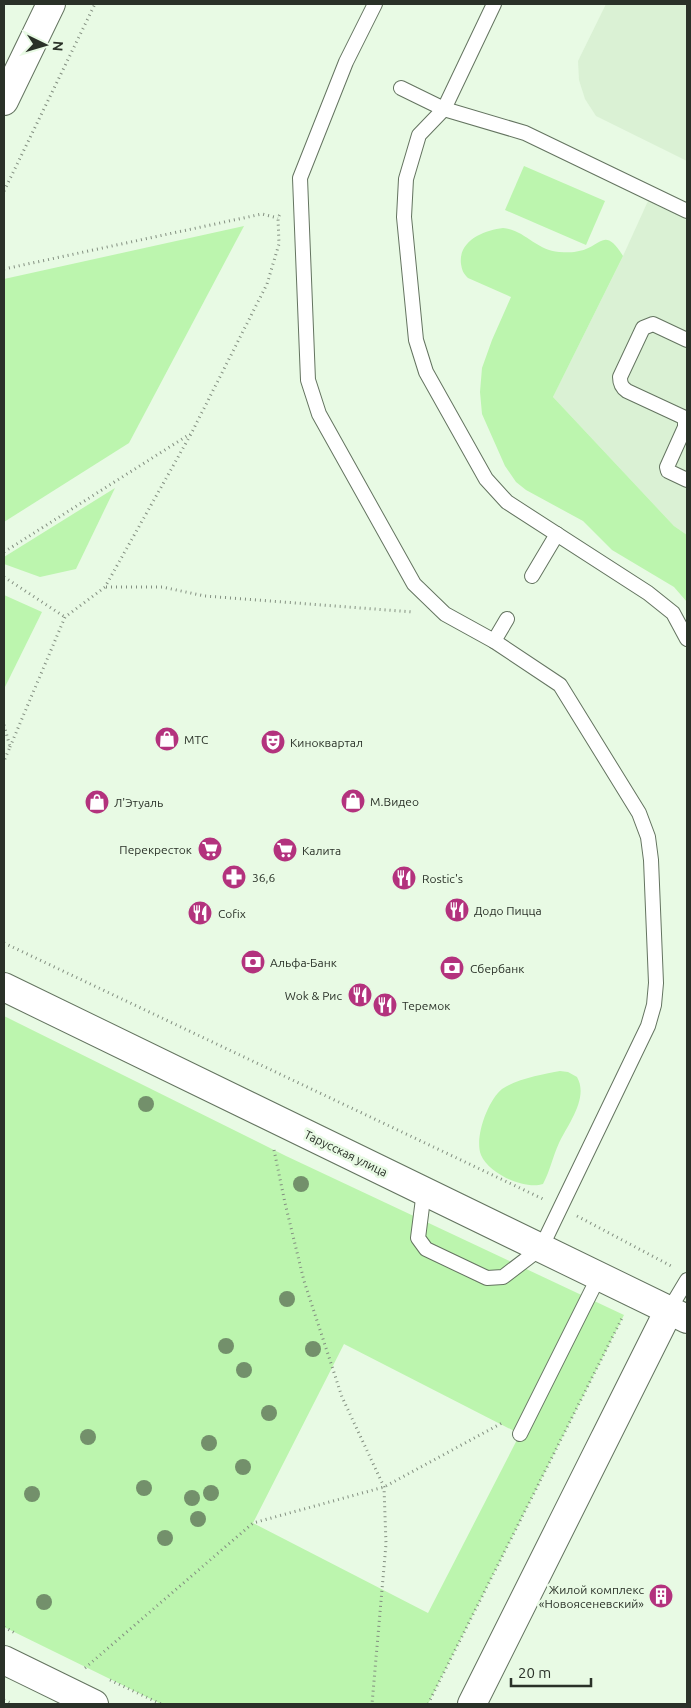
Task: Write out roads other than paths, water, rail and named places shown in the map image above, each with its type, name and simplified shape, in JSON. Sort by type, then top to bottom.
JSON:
[{"type":"main road","points":[[4,101],[51,4]]},
{"type":"main road","name":"Тарусская улица","points":[[4,987],[678,1315]]},
{"type":"main road","points":[[472,1704],[678,1315]]},
{"type":"main road","points":[[9,1668],[94,1704]]},
{"type":"lane","points":[[375,4],[300,178],[308,380],[319,414],[414,584],[445,614],[494,641],[560,685],[639,813],[648,836],[651,860],[656,983],[654,1005],[648,1026],[541,1248],[503,1277],[487,1278],[426,1249],[418,1238],[424,1191]]},
{"type":"lane","points":[[494,4],[444,109],[419,135],[406,179],[404,217],[416,340],[426,372],[486,480],[507,502],[648,593],[673,613],[687,639]]},
{"type":"lane","points":[[401,88],[444,109],[525,133],[687,211]]},
{"type":"lane","points":[[687,340],[653,324],[643,328],[620,377],[620,382],[622,388],[627,391],[684,417],[685,427],[667,467],[671,473],[687,480]]},
{"type":"lane","points":[[532,576],[557,534]]},
{"type":"lane","points":[[494,641],[508,619]]},
{"type":"lane","points":[[678,1315],[683,1275]]},
{"type":"lane","points":[[520,1434],[598,1276]]},
{"type":"place","name":"МТС","points":[[167,739]]},
{"type":"place","name":"Киноквартал","points":[[273,742]]},
{"type":"place","name":"М.Видео","points":[[353,801]]},
{"type":"place","name":"Л'Этуаль","points":[[97,802]]},
{"type":"place","name":"Перекресток","points":[[210,849]]},
{"type":"place","name":"Калита","points":[[285,850]]},
{"type":"place","name":"36,6","points":[[234,877]]},
{"type":"place","name":"Rostic's","points":[[404,878]]},
{"type":"place","name":"Додо Пицца","points":[[457,910]]},
{"type":"place","name":"Cofix","points":[[200,913]]},
{"type":"place","name":"Альфа-Банк","points":[[253,962]]},
{"type":"place","name":"Сбербанк","points":[[452,968]]},
{"type":"place","name":"Wok & Рис","points":[[360,995]]},
{"type":"place","name":"Теремок","points":[[385,1005]]},
{"type":"place","name":"Жилой комплекс «Новоясеневский»","points":[[661,1596]]}]
